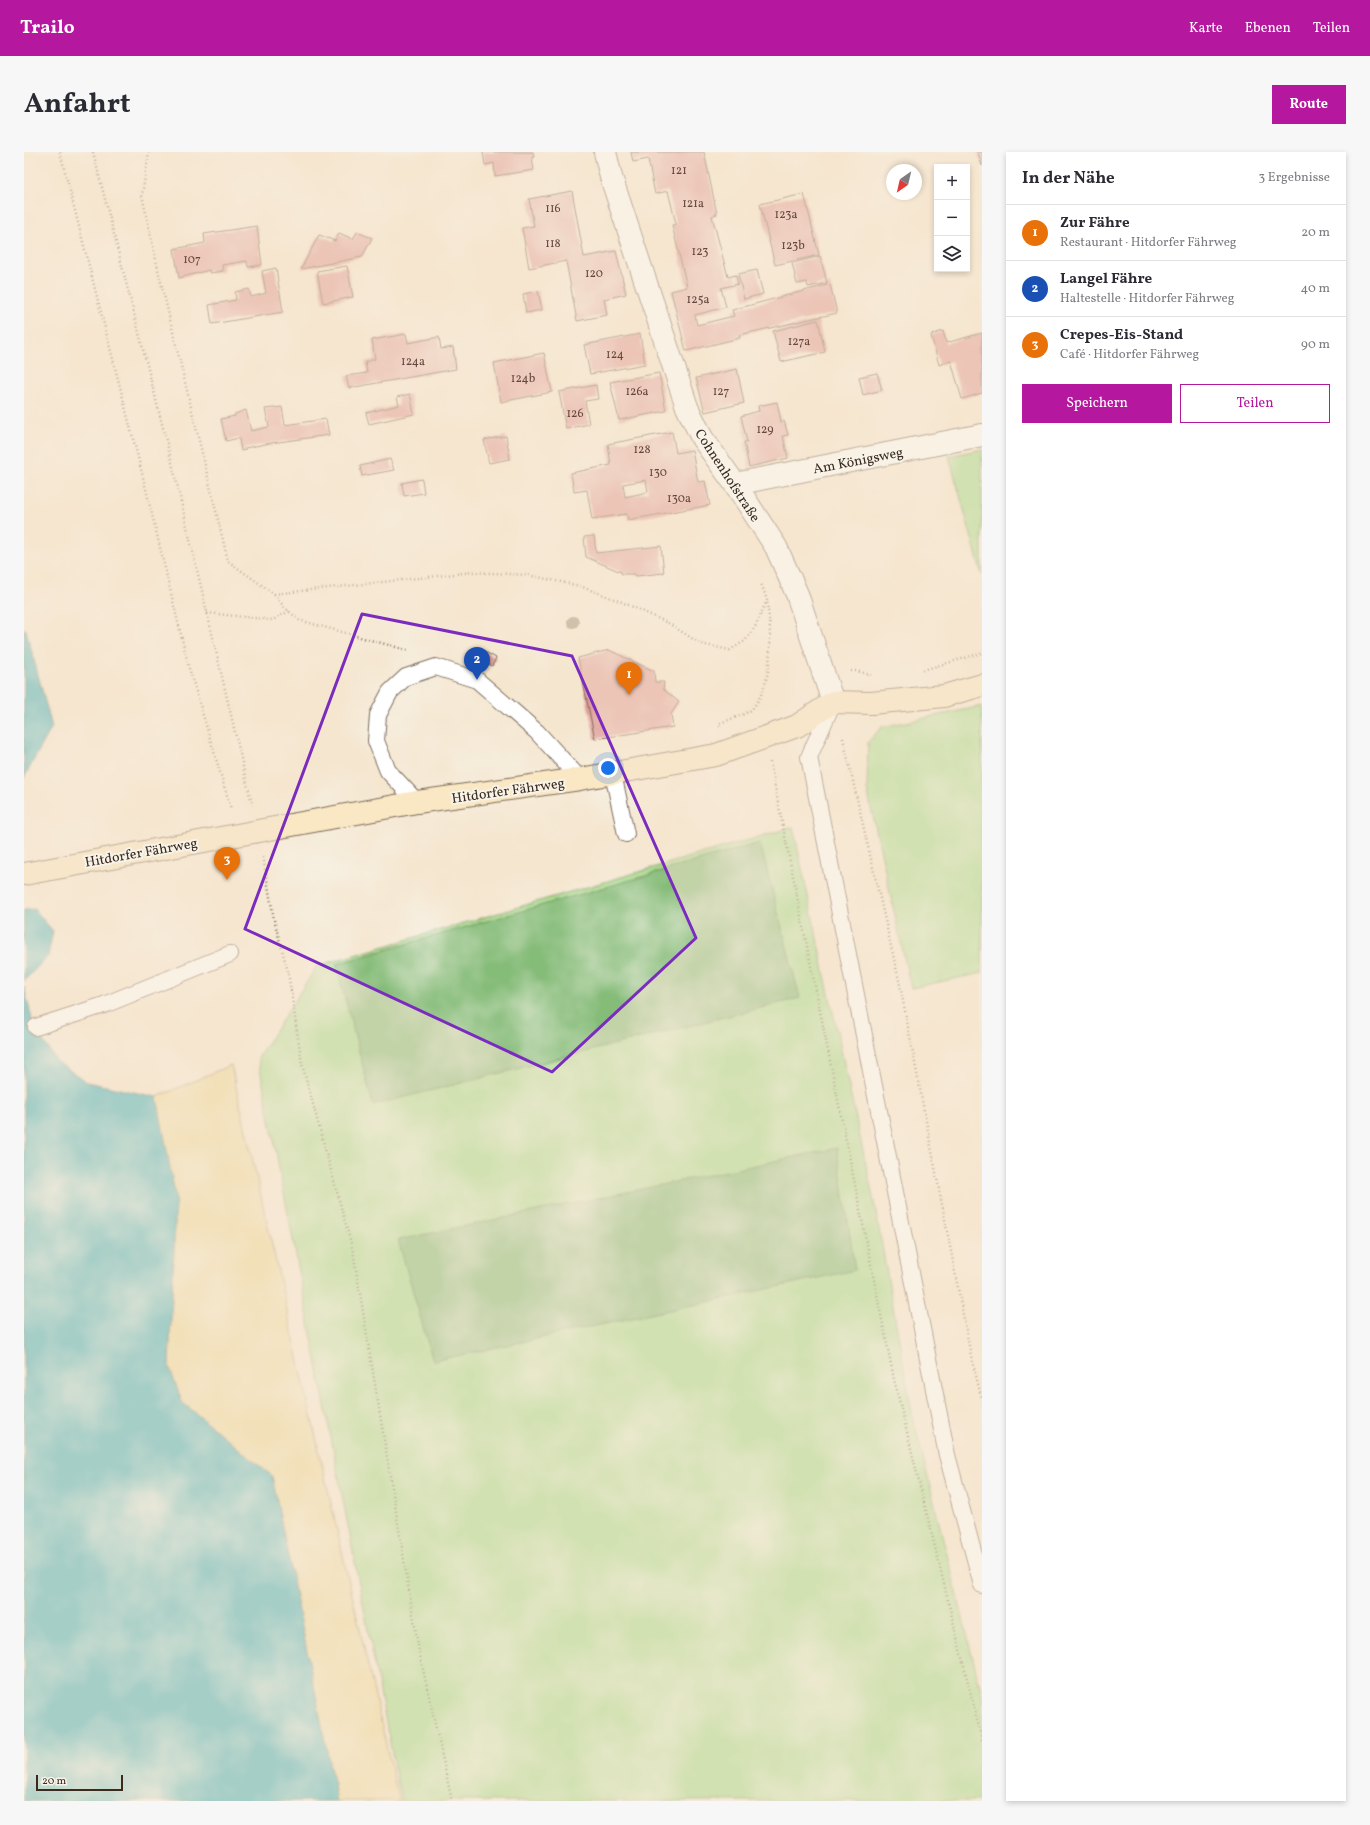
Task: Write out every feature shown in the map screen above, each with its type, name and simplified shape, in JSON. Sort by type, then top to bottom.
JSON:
[{"type":"street","name":"Cohnenhofstraße","points":[[605,152],[614,184],[687,407],[702,438],[735,484],[776,547],[797,594],[833,702]]},
{"type":"street","name":"Am Königsweg","points":[[735,484],[982,435]]},
{"type":"street","points":[[833,702],[871,703],[944,696],[982,685]]},
{"type":"street","name":"Hitdorfer Fährweg","points":[[24,874],[418,802],[613,774],[716,755],[797,726],[833,702]]},
{"type":"lane","points":[[418,802],[388,771],[376,741],[378,715],[390,692],[406,678],[436,666],[477,680],[536,732],[580,779]]},
{"type":"lane","points":[[833,702],[809,757],[947,1455],[982,1585]]},
{"type":"lane","points":[[613,774],[626,834]]},
{"type":"lane","points":[[36,1027],[104,1005],[230,954]]},
{"type":"path","points":[[60,152],[143,478],[189,668],[248,833],[288,972],[302,1064],[353,1251],[419,1651],[452,1801]]},
{"type":"path","points":[[93,152],[174,471],[207,613],[248,833]]},
{"type":"path","points":[[149,152],[142,195],[159,274],[228,561],[274,594],[284,607],[299,620],[419,653],[436,666]]},
{"type":"path","points":[[716,755],[720,723],[751,710],[764,689],[771,634],[767,600],[759,574],[776,547]]},
{"type":"path","points":[[274,594],[473,572],[528,575],[587,589],[622,602],[668,623],[700,644],[730,650],[745,641],[755,627],[767,600]]},
{"type":"path","points":[[207,613],[273,620],[289,611]]},
{"type":"path","points":[[917,672],[982,653]]},
{"type":"path","points":[[824,673],[856,671],[873,676]]},
{"type":"path","points":[[833,702],[848,756],[900,985],[972,1361],[982,1399]]},
{"type":"path","points":[[765,738],[894,1379],[982,1740]]},
{"type":"highlighted area","points":[[362,614],[572,656],[696,938],[552,1072],[245,929]]},
{"type":"green space","points":[[982,449],[982,575],[949,456]]},
{"type":"green space","points":[[982,706],[982,973],[911,988],[867,789],[868,742],[882,727]]},
{"type":"green space","points":[[793,827],[875,1207],[913,1418],[982,1695],[982,1801],[401,1801],[258,1058],[317,966]]},
{"type":"green space","points":[[760,843],[800,998],[373,1105],[336,964]]},
{"type":"green space","points":[[837,1148],[855,1270],[433,1361],[398,1240]]},
{"type":"sand","points":[[231,1065],[399,1801],[337,1801],[272,1476],[182,1402],[169,1366],[176,1200],[157,1097]]},
{"type":"water","points":[[24,628],[26,630],[52,727],[24,778]]},
{"type":"water","points":[[34,909],[53,931],[48,956],[24,981],[24,910]]},
{"type":"water","points":[[24,986],[34,1027],[57,1062],[87,1082],[157,1097],[176,1200],[169,1366],[182,1402],[272,1476],[337,1801],[24,1801]]},
{"type":"building","points":[[483,152],[533,152],[534,157],[532,157],[534,170],[495,176],[494,163],[485,165]]},
{"type":"building","points":[[631,152],[704,152],[717,214],[712,216],[728,277],[736,275],[738,284],[721,288],[726,307],[695,315],[697,325],[734,316],[732,310],[830,284],[837,313],[739,335],[740,338],[686,351],[671,291],[687,287],[672,225],[676,224],[668,191],[655,194],[648,159],[633,162]]},
{"type":"building","points":[[978,152],[982,152],[982,166]]},
{"type":"building","points":[[572,191],[584,257],[616,251],[626,294],[604,299],[607,315],[577,321],[566,261],[529,268],[522,228],[534,226],[529,199]]},
{"type":"building","points":[[804,194],[819,255],[775,265],[760,204]]},
{"type":"building","points":[[257,226],[262,265],[248,267],[247,261],[222,265],[223,271],[210,273],[209,270],[179,278],[174,249],[205,243],[204,234]]},
{"type":"building","points":[[357,232],[372,238],[362,257],[301,269],[319,235],[335,241],[339,233],[353,239]]},
{"type":"building","points":[[820,256],[827,283],[808,287],[807,282],[797,284],[792,263]]},
{"type":"building","points":[[347,266],[353,297],[323,303],[317,271]]},
{"type":"building","points":[[276,268],[283,312],[212,324],[209,305],[236,300],[235,292],[249,289],[251,297],[266,293],[262,271]]},
{"type":"building","points":[[757,270],[763,294],[744,299],[738,274]]},
{"type":"building","points":[[538,291],[542,310],[526,313],[523,294]]},
{"type":"building","points":[[818,320],[825,352],[781,362],[773,331]]},
{"type":"building","points":[[943,331],[946,343],[982,333],[982,393],[962,399],[951,361],[939,365],[931,335]]},
{"type":"building","points":[[406,334],[408,343],[439,337],[441,349],[453,347],[456,369],[349,388],[346,376],[367,373],[365,362],[375,359],[372,340]]},
{"type":"building","points":[[640,334],[645,364],[590,374],[584,345]]},
{"type":"building","points":[[544,353],[552,392],[501,402],[494,363]]},
{"type":"building","points":[[737,369],[744,403],[705,412],[696,378]]},
{"type":"building","points":[[659,373],[666,411],[619,420],[610,382]]},
{"type":"building","points":[[877,373],[882,390],[863,395],[859,377]]},
{"type":"building","points":[[596,385],[598,399],[585,401],[589,424],[566,429],[559,392]]},
{"type":"building","points":[[410,394],[414,414],[369,424],[366,413],[399,405],[397,397]]},
{"type":"building","points":[[777,402],[781,422],[784,421],[788,435],[783,436],[788,458],[749,467],[744,442],[747,442],[741,416],[759,411],[758,406]]},
{"type":"building","points":[[282,407],[285,425],[326,419],[329,435],[271,443],[245,448],[245,450],[241,451],[239,438],[226,441],[221,419],[235,416],[235,414],[246,410],[251,431],[269,427],[265,409]]},
{"type":"building","points":[[672,432],[676,453],[692,450],[698,482],[705,481],[710,505],[628,520],[627,514],[592,519],[587,490],[574,492],[571,473],[611,465],[608,444]],"holes":[[[646,480],[648,492],[625,497],[623,484]]]},
{"type":"building","points":[[506,436],[510,459],[489,463],[484,440]]},
{"type":"building","points":[[390,459],[394,470],[362,476],[360,466]]},
{"type":"building","points":[[422,479],[424,493],[404,496],[402,483]]},
{"type":"building","points":[[594,536],[596,553],[661,546],[664,573],[636,576],[635,574],[622,574],[621,572],[586,557],[584,537]]},
{"type":"building","points":[[480,649],[496,658],[492,666],[476,657]]},
{"type":"building","points":[[609,650],[654,671],[655,682],[664,682],[663,689],[679,702],[671,714],[673,727],[595,739],[578,658]]},
{"type":"place","name":"Langel Fähre","points":[[477,680]]},
{"type":"place","name":"Zur Fähre","points":[[629,695]]},
{"type":"place","name":"Crepes-Eis-Stand","points":[[227,880]]}]
